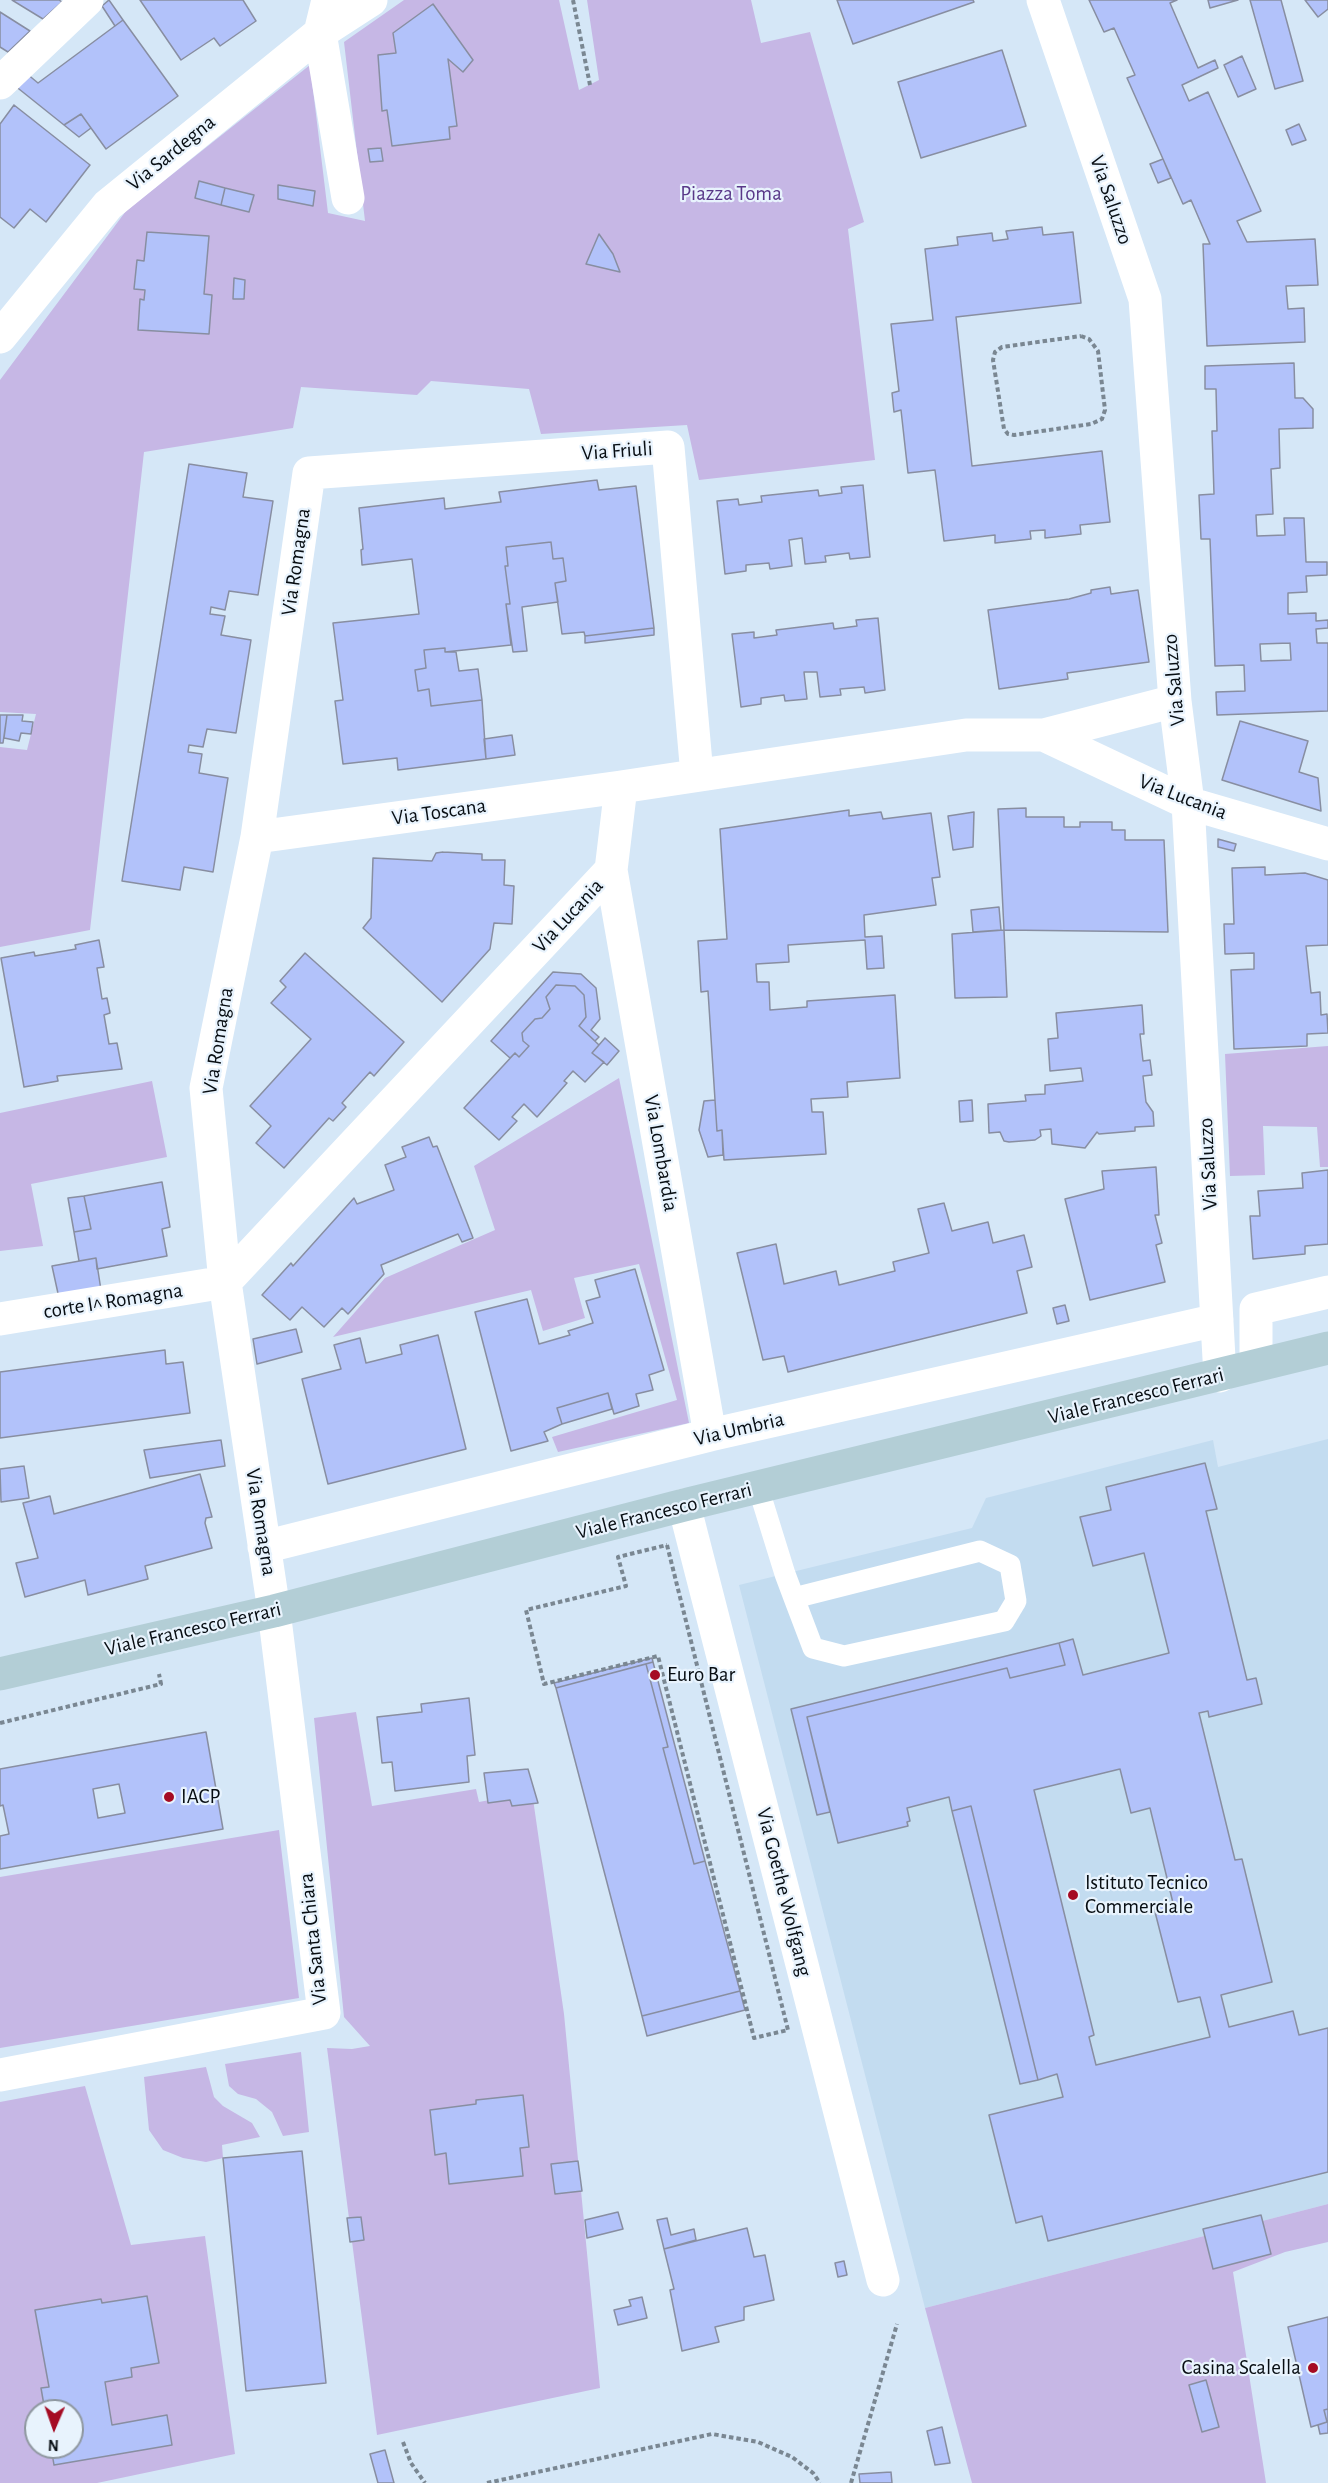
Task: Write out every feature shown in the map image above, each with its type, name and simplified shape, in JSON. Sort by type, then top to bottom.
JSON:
[{"type":"street","points":[[0,83],[87,0]]},
{"type":"street","points":[[328,0],[320,33],[348,198]]},
{"type":"street","name":"Via Sardegna","points":[[0,337],[108,205],[320,33],[371,0]]},
{"type":"street","name":"Via Saluzzo","points":[[1043,0],[1145,299],[1175,701],[1188,803],[1220,1376]]},
{"type":"street","name":"Via Friuli","points":[[309,473],[668,447],[697,775]]},
{"type":"street","name":"Via Romagna","points":[[274,1611],[225,1282],[206,1088],[257,837],[309,473]]},
{"type":"street","name":"Via Lucania","points":[[225,1282],[611,870],[621,787],[966,735],[1044,735],[1175,701]]},
{"type":"street","name":"Via Lucania","points":[[1044,735],[1188,803],[1328,844]]},
{"type":"street","name":"Via Toscana","points":[[257,837],[621,787]]},
{"type":"street","name":"Via Lombardia","points":[[611,870],[710,1436]]},
{"type":"street","name":"corte I^ Romagna","points":[[0,1319],[225,1282]]},
{"type":"street","points":[[1256,1365],[1256,1309],[1328,1292]]},
{"type":"street","name":"Via Umbria","points":[[264,1548],[710,1436],[1217,1320]]},
{"type":"street","name":"Viale Francesco Ferrari","points":[[0,1674],[274,1611],[684,1505],[1328,1348]]},
{"type":"street","name":"Via Goethe Wolfgang","points":[[684,1505],[883,2280]]},
{"type":"street","name":"Via Santa Chiara","points":[[0,2075],[324,2013],[274,1611]]},
{"type":"lane","points":[[759,1487],[794,1598],[813,1648],[844,1656],[1004,1621],[1016,1601],[1010,1565],[980,1551],[794,1598]]},
{"type":"path","points":[[573,0],[590,85]]},
{"type":"path","points":[[1081,336],[1089,339],[1098,351],[1105,410],[1102,419],[1091,424],[1008,434],[1004,429],[995,372],[995,352],[1002,347],[1081,336]]},
{"type":"path","points":[[667,1545],[788,2030],[754,2038],[658,1656],[544,1684],[526,1610],[626,1586],[618,1557],[667,1545]]},
{"type":"path","points":[[0,1723],[161,1684]]},
{"type":"path","points":[[851,2483],[897,2324]]},
{"type":"path","points":[[487,2483],[712,2434],[767,2446],[792,2457],[813,2473],[820,2483]]},
{"type":"path","points":[[403,2442],[411,2463],[425,2483]]},
{"type":"shaded area","name":"Istituto Tecnico Commerciale","points":[[1328,1439],[1328,2204],[925,2308],[739,1585],[972,1528],[986,1498],[1213,1440],[1218,1467]]},
{"type":"green space","name":"Piazza Toma","points":[[404,0],[559,0],[579,90],[599,80],[587,0],[751,0],[761,43],[810,32],[864,222],[848,229],[875,460],[699,480],[687,425],[541,434],[529,389],[431,381],[417,395],[301,387],[293,428],[144,452],[90,930],[0,947],[0,747],[27,750],[36,714],[0,712],[0,380],[126,211],[310,65],[328,213],[365,221],[344,42]]},
{"type":"green space","points":[[1328,1046],[1328,1167],[1320,1167],[1317,1127],[1263,1126],[1265,1175],[1230,1176],[1225,1054]]},
{"type":"green space","points":[[619,1078],[689,1423],[558,1452],[552,1437],[677,1400],[639,1264],[574,1278],[585,1318],[543,1331],[531,1290],[333,1337],[385,1278],[495,1230],[474,1166]]},
{"type":"green space","points":[[152,1081],[167,1157],[31,1184],[43,1246],[0,1251],[0,1113]]},
{"type":"green space","points":[[356,1712],[372,1806],[476,1789],[479,1802],[532,1792],[564,2014],[600,2388],[377,2435],[327,2048],[352,2049],[370,2046],[344,2017],[314,1718]]},
{"type":"green space","points":[[279,1830],[299,1998],[0,2048],[0,1877]]},
{"type":"green space","points":[[301,2052],[309,2132],[283,2136],[272,2112],[256,2099],[238,2094],[229,2086],[225,2064]]},
{"type":"green space","points":[[206,2067],[214,2097],[223,2106],[252,2123],[260,2137],[222,2145],[223,2158],[206,2162],[183,2158],[163,2150],[149,2130],[144,2077]]},
{"type":"green space","points":[[85,2086],[131,2245],[205,2236],[235,2454],[97,2483],[0,2483],[0,2102]]},
{"type":"green space","points":[[1328,2204],[1328,2242],[1285,2252],[1233,2272],[1266,2483],[972,2483],[925,2308]]},
{"type":"building","points":[[12,0],[59,0],[62,2],[43,19]]},
{"type":"building","points":[[109,0],[123,20],[115,26],[102,6]]},
{"type":"building","points":[[140,0],[243,0],[256,21],[220,46],[214,38],[181,60]]},
{"type":"building","points":[[837,0],[973,0],[974,2],[853,44]]},
{"type":"building","points":[[1089,0],[1177,0],[1170,3],[1198,68],[1215,60],[1218,68],[1182,85],[1189,101],[1208,92],[1261,211],[1237,221],[1247,242],[1315,239],[1318,285],[1286,286],[1288,309],[1304,308],[1305,342],[1207,346],[1203,244],[1210,244],[1191,200],[1183,204],[1127,78],[1135,75],[1114,28],[1104,32]]},
{"type":"building","points":[[1208,0],[1238,0],[1210,8]]},
{"type":"building","points":[[1250,0],[1281,0],[1303,81],[1275,89]]},
{"type":"building","points":[[1305,0],[1328,0],[1328,9],[1318,17]]},
{"type":"building","points":[[433,4],[473,60],[463,72],[448,59],[457,126],[449,127],[450,139],[392,146],[387,110],[382,111],[378,55],[396,53],[393,33]]},
{"type":"building","points":[[0,12],[30,31],[8,52],[0,47]]},
{"type":"building","points":[[123,20],[178,96],[106,149],[81,114],[64,125],[14,85],[26,73],[38,83]]},
{"type":"building","points":[[1002,50],[1026,126],[921,158],[898,82]]},
{"type":"building","points":[[1242,56],[1256,89],[1238,97],[1224,65]]},
{"type":"building","points":[[14,105],[90,165],[46,222],[30,209],[14,228],[0,217],[0,124]]},
{"type":"building","points":[[81,114],[91,128],[79,137],[64,125]]},
{"type":"building","points":[[1299,124],[1306,140],[1292,145],[1286,130]]},
{"type":"building","points":[[381,148],[383,161],[370,162],[368,149]]},
{"type":"building","points":[[1163,159],[1171,178],[1158,183],[1150,164]]},
{"type":"building","points":[[199,181],[225,188],[221,205],[195,198]]},
{"type":"building","points":[[278,185],[315,191],[313,206],[278,199]]},
{"type":"building","points":[[225,188],[254,195],[249,212],[221,205]]},
{"type":"building","points":[[1042,227],[1043,235],[1073,232],[1081,303],[956,317],[972,466],[1102,451],[1110,522],[1080,525],[1081,534],[1045,538],[1045,530],[1030,531],[1031,539],[995,543],[995,535],[944,541],[935,470],[908,473],[901,410],[894,412],[892,393],[899,391],[891,324],[933,320],[925,249],[958,245],[957,237],[992,233],[993,241],[1008,239],[1006,231]]},
{"type":"building","points":[[147,232],[209,236],[204,294],[212,295],[209,334],[138,330],[140,299],[144,300],[145,290],[134,289],[137,260],[144,261]]},
{"type":"building","points":[[599,234],[613,254],[620,272],[586,264]]},
{"type":"building","points":[[234,278],[245,280],[244,299],[233,299]]},
{"type":"building","points":[[1294,363],[1295,398],[1303,398],[1313,409],[1313,428],[1279,429],[1280,468],[1271,469],[1273,514],[1256,515],[1257,536],[1285,535],[1284,518],[1304,518],[1306,562],[1327,562],[1327,575],[1306,576],[1307,592],[1288,593],[1288,614],[1316,613],[1316,621],[1328,620],[1328,628],[1316,629],[1317,643],[1328,643],[1328,711],[1217,715],[1216,692],[1245,691],[1244,665],[1215,666],[1210,539],[1201,539],[1199,495],[1214,494],[1212,431],[1217,431],[1216,389],[1205,389],[1205,366]],"holes":[[[1290,643],[1291,660],[1261,661],[1260,644]]]},
{"type":"building","points":[[189,464],[247,473],[243,497],[273,501],[258,595],[229,591],[225,610],[211,607],[210,614],[225,616],[221,635],[251,640],[236,733],[207,729],[203,747],[189,745],[188,752],[202,754],[199,773],[228,778],[213,872],[184,867],[180,890],[122,881]]},
{"type":"building","points":[[597,480],[599,490],[636,486],[654,628],[585,636],[584,632],[562,634],[555,583],[566,581],[563,558],[553,559],[551,542],[506,547],[508,566],[505,566],[510,604],[506,604],[511,645],[445,652],[445,648],[424,650],[426,668],[415,670],[418,691],[429,689],[431,706],[482,700],[486,759],[398,770],[397,758],[343,764],[335,701],[343,700],[333,623],[419,614],[412,559],[362,565],[361,550],[363,549],[359,508],[444,498],[445,509],[501,502],[499,492]]},
{"type":"building","points":[[863,485],[870,557],[850,559],[849,553],[825,556],[826,562],[805,564],[802,538],[789,540],[792,566],[770,569],[769,563],[746,565],[746,571],[725,574],[717,501],[738,499],[739,505],[762,502],[761,496],[818,490],[819,496],[842,493],[841,487]]},
{"type":"building","points":[[551,542],[553,559],[563,558],[566,581],[555,583],[558,602],[522,607],[527,651],[513,652],[506,604],[510,604],[505,566],[508,566],[506,547]]},
{"type":"building","points":[[1110,587],[1111,594],[1138,590],[1149,662],[1067,673],[1068,679],[999,689],[988,610],[1069,599],[1091,593],[1091,590]]},
{"type":"building","points":[[878,618],[885,690],[865,693],[864,687],[840,689],[841,695],[820,697],[817,672],[804,672],[807,699],[785,701],[784,695],[761,698],[761,704],[741,707],[732,634],[754,632],[754,638],[777,635],[776,630],[833,623],[834,629],[857,626],[856,620]]},
{"type":"building","points":[[654,628],[654,635],[585,643],[585,636]]},
{"type":"building","points":[[445,648],[445,652],[456,652],[459,671],[478,669],[482,700],[431,706],[429,689],[418,691],[415,670],[426,668],[424,650]]},
{"type":"building","points":[[0,715],[7,715],[3,743],[0,743]]},
{"type":"building","points":[[7,715],[23,715],[22,721],[33,722],[31,734],[21,733],[19,741],[4,738]]},
{"type":"building","points":[[1240,721],[1308,741],[1299,772],[1318,778],[1321,811],[1222,780]]},
{"type":"building","points":[[512,735],[515,755],[486,759],[484,739]]},
{"type":"building","points":[[1026,808],[1026,817],[1064,817],[1064,827],[1080,827],[1080,822],[1112,822],[1112,830],[1125,830],[1125,840],[1164,840],[1168,932],[1004,930],[998,809]]},
{"type":"building","points":[[849,810],[849,816],[881,812],[883,819],[931,813],[940,877],[932,878],[936,905],[864,915],[865,937],[882,936],[884,968],[867,969],[865,940],[788,945],[789,962],[756,964],[757,982],[769,982],[770,1010],[807,1007],[807,1001],[895,995],[900,1078],[847,1082],[848,1097],[811,1099],[812,1112],[823,1112],[826,1154],[724,1160],[722,1130],[717,1131],[708,991],[701,992],[698,941],[727,939],[720,829]]},
{"type":"building","points":[[974,812],[973,847],[953,850],[948,816]]},
{"type":"building","points":[[1218,839],[1236,844],[1234,851],[1218,847]]},
{"type":"building","points":[[436,853],[482,854],[482,860],[505,860],[504,885],[514,886],[512,924],[494,923],[490,949],[442,1002],[363,928],[371,918],[373,858],[432,861]]},
{"type":"building","points":[[1265,867],[1265,875],[1305,873],[1328,880],[1328,945],[1306,946],[1311,993],[1320,992],[1321,1015],[1327,1014],[1328,1033],[1307,1034],[1307,1046],[1234,1049],[1231,970],[1254,969],[1254,953],[1225,954],[1224,924],[1234,924],[1232,868]]},
{"type":"building","points":[[999,907],[1001,930],[973,932],[971,910]]},
{"type":"building","points":[[1004,930],[1007,997],[955,998],[952,934]]},
{"type":"building","points":[[99,940],[104,967],[97,968],[102,999],[107,998],[110,1013],[104,1015],[109,1044],[117,1043],[122,1069],[57,1076],[58,1081],[24,1087],[1,958],[34,952],[35,956],[76,949],[75,945]]},
{"type":"building","points":[[305,953],[404,1042],[374,1076],[370,1072],[342,1103],[346,1107],[333,1121],[329,1118],[284,1168],[256,1143],[271,1126],[250,1106],[311,1039],[271,1003],[286,987],[280,981]]},
{"type":"building","points":[[553,972],[581,974],[596,988],[600,1019],[591,1030],[599,1037],[595,1041],[579,1026],[586,1017],[584,995],[575,986],[556,985],[546,997],[550,1009],[542,1018],[535,1019],[522,1033],[523,1041],[529,1046],[519,1057],[515,1053],[510,1058],[491,1041]]},
{"type":"building","points":[[556,985],[575,986],[584,995],[586,1017],[579,1026],[599,1045],[592,1053],[604,1062],[585,1082],[573,1071],[564,1081],[567,1083],[537,1117],[524,1104],[512,1117],[517,1121],[499,1140],[464,1108],[515,1053],[519,1057],[529,1046],[523,1041],[522,1033],[535,1019],[542,1018],[550,1009],[546,997]]},
{"type":"building","points":[[1142,1005],[1144,1034],[1140,1034],[1143,1061],[1150,1060],[1152,1075],[1143,1076],[1146,1102],[1153,1112],[1154,1126],[1135,1127],[1135,1131],[1099,1134],[1097,1132],[1085,1148],[1052,1144],[1051,1129],[1040,1130],[1041,1136],[1035,1140],[1009,1142],[1004,1141],[1000,1132],[989,1133],[988,1104],[1026,1101],[1025,1095],[1045,1094],[1045,1085],[1083,1081],[1081,1068],[1050,1071],[1048,1039],[1058,1038],[1056,1013]]},
{"type":"building","points":[[605,1038],[619,1051],[607,1065],[592,1053]]},
{"type":"building","points":[[715,1100],[717,1131],[722,1130],[723,1155],[708,1157],[699,1130],[704,1101]]},
{"type":"building","points":[[972,1100],[973,1121],[960,1122],[959,1101]]},
{"type":"building","points":[[429,1137],[433,1147],[437,1146],[473,1238],[462,1242],[458,1234],[381,1265],[384,1274],[348,1314],[342,1308],[324,1327],[302,1307],[290,1320],[262,1295],[291,1263],[293,1266],[354,1198],[357,1204],[394,1190],[385,1165],[406,1157],[402,1147]]},
{"type":"building","points":[[1156,1167],[1159,1215],[1155,1215],[1162,1243],[1156,1245],[1165,1282],[1090,1300],[1065,1199],[1104,1189],[1102,1171]]},
{"type":"building","points":[[1328,1170],[1328,1244],[1305,1246],[1305,1254],[1253,1259],[1250,1216],[1260,1216],[1258,1191],[1303,1188],[1302,1173]]},
{"type":"building","points":[[162,1182],[170,1227],[162,1229],[167,1256],[97,1269],[96,1258],[79,1261],[74,1232],[91,1229],[84,1196]]},
{"type":"building","points":[[84,1196],[91,1229],[74,1232],[68,1198]]},
{"type":"building","points":[[944,1203],[952,1231],[988,1222],[993,1243],[1024,1235],[1032,1267],[1017,1271],[1027,1313],[788,1372],[784,1356],[763,1360],[737,1253],[776,1244],[784,1284],[836,1271],[839,1285],[895,1271],[893,1262],[929,1253],[918,1209]]},
{"type":"building","points":[[96,1258],[101,1290],[59,1298],[52,1266]]},
{"type":"building","points":[[635,1269],[664,1370],[649,1375],[653,1390],[636,1394],[639,1406],[614,1414],[608,1393],[557,1408],[562,1424],[544,1432],[548,1441],[511,1451],[475,1312],[527,1299],[539,1344],[570,1335],[568,1331],[593,1323],[586,1301],[600,1297],[595,1280]]},
{"type":"building","points":[[1065,1305],[1069,1321],[1057,1324],[1053,1308]]},
{"type":"building","points":[[296,1329],[302,1352],[257,1364],[253,1339]]},
{"type":"building","points":[[438,1335],[466,1449],[328,1484],[302,1379],[341,1369],[334,1345],[360,1338],[366,1363],[402,1354],[400,1345]]},
{"type":"building","points":[[165,1350],[166,1364],[183,1362],[190,1413],[0,1438],[0,1372]]},
{"type":"building","points":[[608,1393],[612,1409],[562,1424],[557,1408]]},
{"type":"building","points":[[221,1440],[225,1466],[150,1478],[144,1450]]},
{"type":"building","points":[[1205,1463],[1217,1509],[1206,1511],[1247,1680],[1256,1678],[1262,1704],[1209,1717],[1208,1711],[1199,1713],[1235,1860],[1242,1859],[1272,1982],[1221,1995],[1229,2027],[1293,2011],[1299,2035],[1328,2028],[1328,2172],[1048,2241],[1042,2216],[1016,2223],[989,2115],[1063,2097],[1057,2074],[1038,2080],[971,1806],[952,1811],[949,1797],[907,1808],[910,1821],[907,1822],[908,1826],[838,1843],[807,1717],[1007,1668],[1010,1678],[1065,1665],[1059,1643],[1073,1639],[1083,1675],[1169,1653],[1144,1553],[1093,1566],[1080,1517],[1111,1510],[1106,1487]],"holes":[[[1120,1769],[1131,1813],[1150,1808],[1173,1903],[1154,1908],[1178,2002],[1200,1997],[1210,2037],[1096,2065],[1089,2037],[1094,2035],[1034,1790]]]},
{"type":"building","points":[[24,1466],[29,1498],[1,1502],[0,1469]]},
{"type":"building","points":[[200,1474],[212,1517],[206,1518],[205,1523],[212,1548],[145,1566],[148,1579],[88,1595],[85,1580],[25,1597],[16,1563],[38,1558],[23,1503],[50,1496],[54,1514]]},
{"type":"building","points":[[1059,1643],[1065,1665],[1010,1678],[1007,1668],[807,1717],[830,1812],[817,1815],[791,1709]]},
{"type":"building","points":[[652,1658],[653,1662],[556,1688],[554,1683]]},
{"type":"building","points":[[653,1662],[705,1861],[694,1864],[663,1748],[668,1747],[646,1664]]},
{"type":"building","points":[[646,1664],[668,1747],[663,1748],[694,1864],[705,1861],[740,1991],[642,2016],[556,1688]]},
{"type":"building","points":[[469,1698],[475,1755],[467,1756],[469,1782],[395,1791],[392,1762],[382,1763],[377,1717],[422,1712],[421,1704]]},
{"type":"building","name":"IACP","points":[[206,1732],[223,1829],[0,1869],[0,1836],[9,1834],[3,1805],[0,1806],[0,1769]],"holes":[[[119,1784],[125,1813],[98,1818],[93,1789]]]},
{"type":"building","points":[[528,1769],[538,1803],[512,1806],[510,1800],[488,1803],[484,1773]]},
{"type":"building","points":[[971,1806],[1038,2080],[1020,2084],[952,1811]]},
{"type":"building","points":[[740,1991],[745,2010],[647,2036],[642,2016]]},
{"type":"building","points":[[523,2095],[529,2147],[520,2148],[523,2176],[449,2184],[446,2153],[435,2155],[430,2110],[476,2104],[476,2100]]},
{"type":"building","points":[[302,2151],[326,2383],[246,2391],[223,2158]]},
{"type":"building","points":[[578,2161],[582,2191],[555,2194],[551,2164]]},
{"type":"building","points":[[618,2212],[623,2229],[587,2238],[585,2220]]},
{"type":"building","points":[[1261,2215],[1271,2254],[1213,2269],[1203,2229]]},
{"type":"building","points":[[361,2217],[364,2240],[350,2242],[347,2218]]},
{"type":"building","points":[[667,2218],[671,2235],[694,2229],[696,2240],[664,2249],[657,2220]]},
{"type":"building","points":[[747,2228],[754,2257],[765,2255],[774,2300],[744,2307],[744,2320],[715,2327],[719,2342],[682,2351],[670,2290],[674,2289],[664,2249]]},
{"type":"building","points":[[844,2261],[847,2275],[838,2277],[835,2263]]},
{"type":"building","points":[[147,2296],[159,2363],[131,2368],[132,2377],[105,2382],[112,2425],[167,2415],[172,2445],[54,2465],[53,2459],[84,2459],[84,2399],[43,2399],[41,2388],[49,2387],[35,2310],[101,2299],[102,2303]]},
{"type":"building","points":[[642,2297],[647,2318],[618,2325],[614,2310],[631,2306],[629,2300]]},
{"type":"building","name":"Casina Scalella","points":[[1328,2317],[1328,2409],[1324,2410],[1327,2422],[1311,2427],[1288,2327]]},
{"type":"building","points":[[1206,2380],[1219,2427],[1202,2432],[1189,2385]]},
{"type":"building","points":[[1328,2409],[1328,2433],[1320,2434],[1318,2425],[1327,2422],[1324,2410]]},
{"type":"building","points":[[942,2427],[950,2463],[935,2465],[927,2431]]},
{"type":"building","points":[[385,2450],[394,2483],[378,2483],[370,2454]]},
{"type":"building","points":[[891,2472],[892,2483],[860,2483],[859,2474]]},
{"type":"place","name":"Euro Bar","points":[[655,1675]]},
{"type":"place","name":"IACP","points":[[169,1797]]},
{"type":"place","name":"Istituto Tecnico Commerciale","points":[[1073,1895]]},
{"type":"place","name":"Casina Scalella","points":[[1313,2368]]}]
